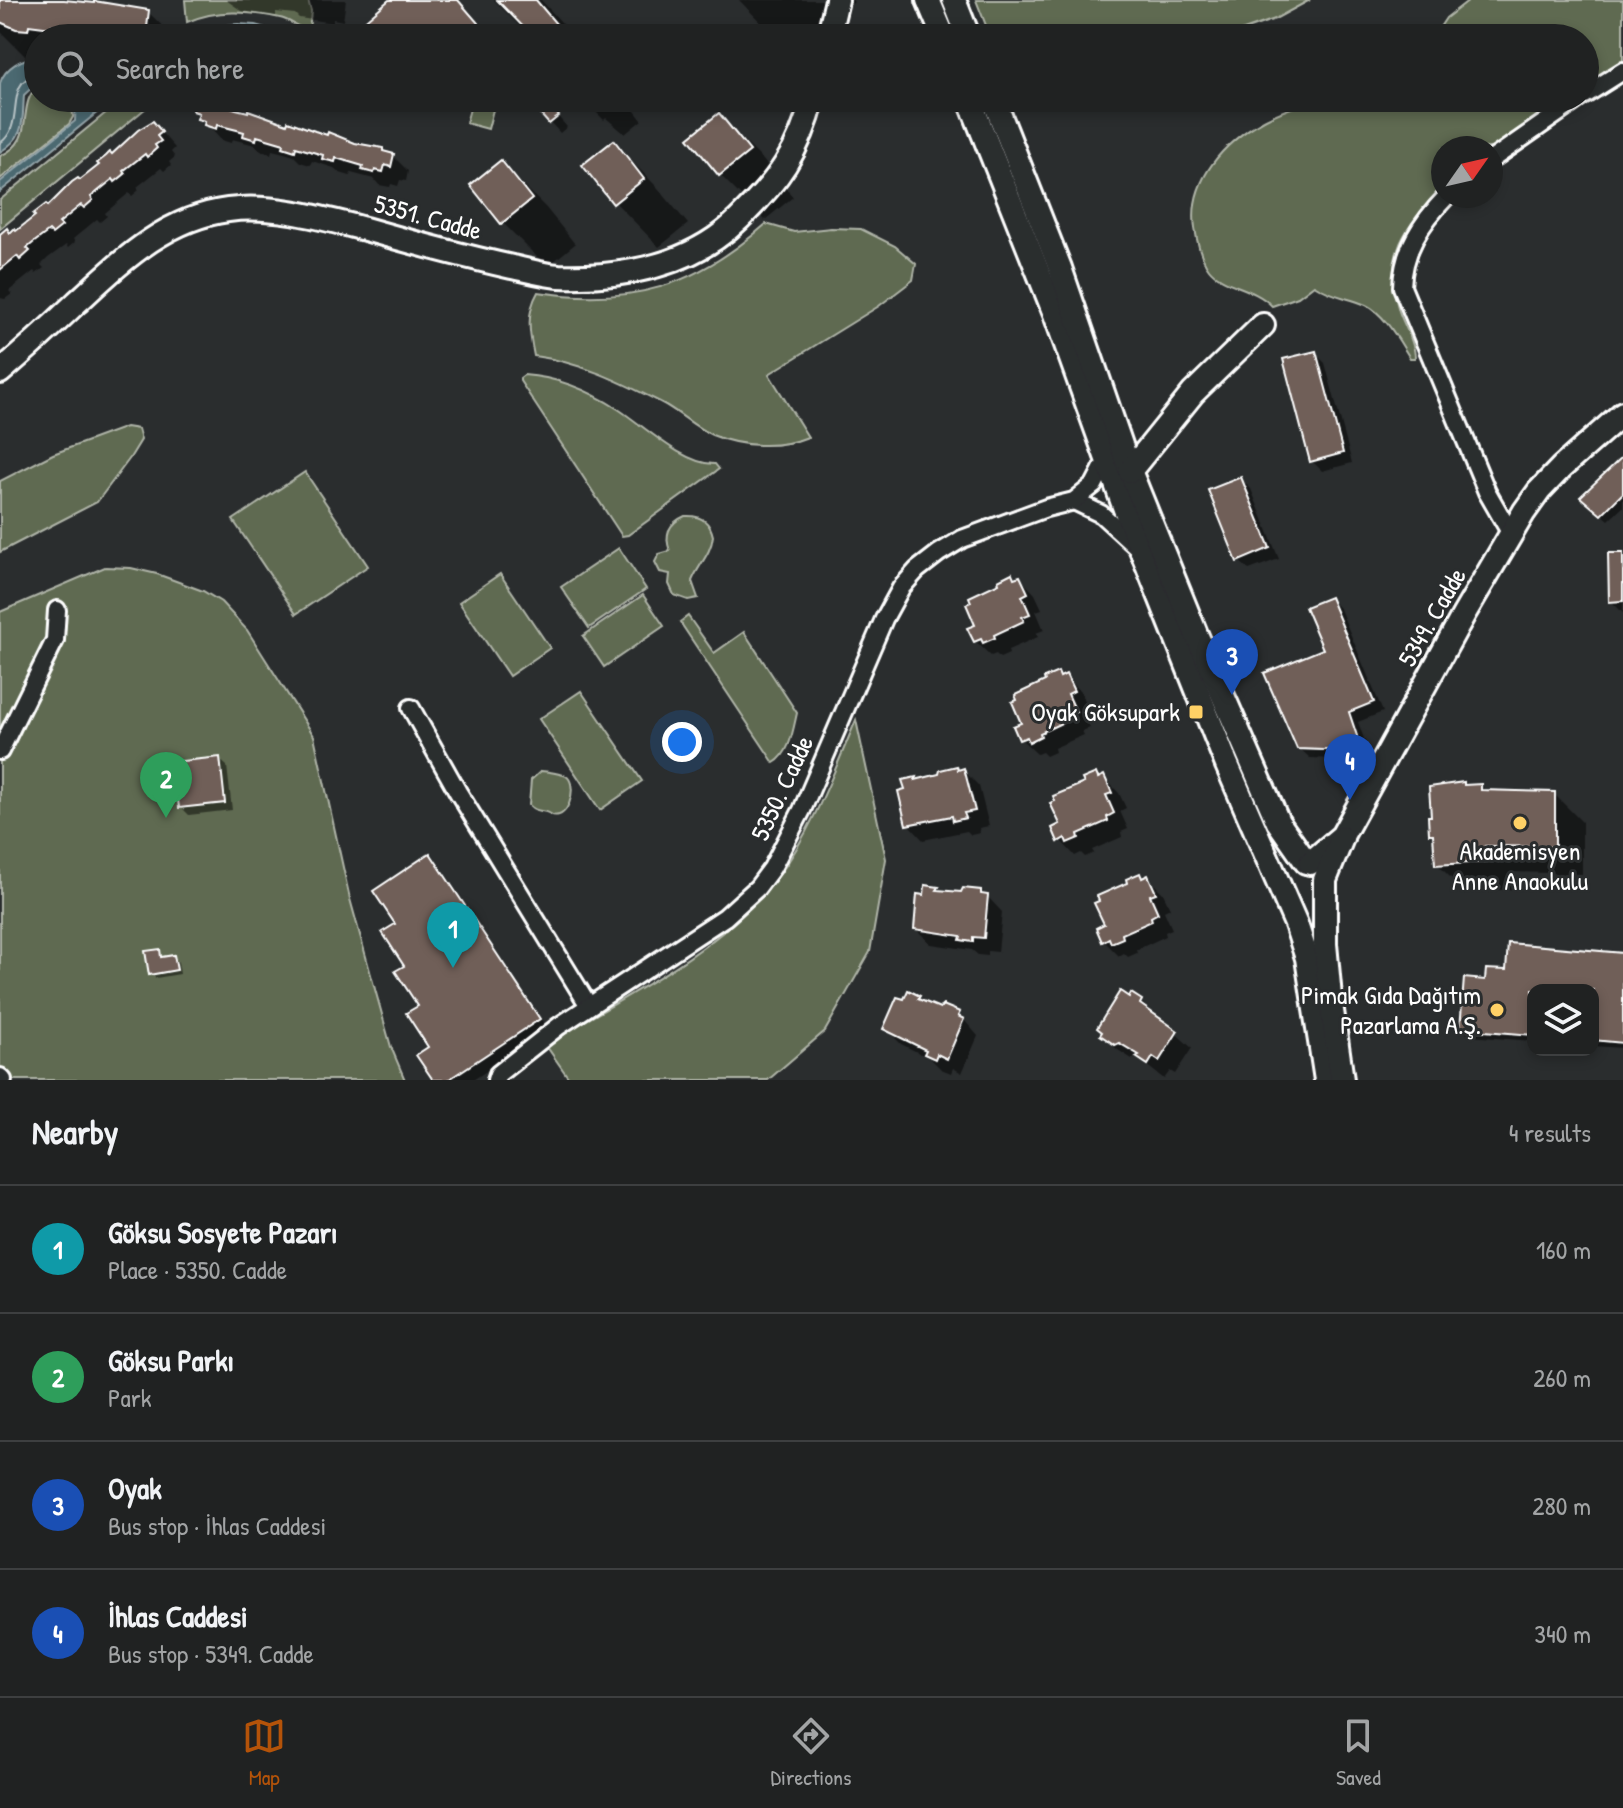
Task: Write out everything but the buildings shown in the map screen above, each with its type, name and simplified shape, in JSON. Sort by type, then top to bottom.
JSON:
[{"type":"main road","points":[[831,24],[837,0]]},
{"type":"main road","points":[[928,0],[938,24]]},
{"type":"main road","points":[[954,0],[963,24]]},
{"type":"main road","name":"5351. Cadde","points":[[0,372],[145,243],[184,222],[230,209],[280,211],[330,220],[470,258],[557,276],[608,275],[661,266],[688,255],[729,229],[763,196],[792,157],[810,112]]},
{"type":"main road","points":[[975,112],[1111,451],[1130,471],[1255,774],[1278,822],[1316,873],[1342,1080]]},
{"type":"main road","points":[[999,112],[1060,268],[1142,553],[1227,765],[1283,892],[1307,958],[1326,1080]]},
{"type":"main road","points":[[1130,471],[1193,393],[1263,325]]},
{"type":"main road","name":"5349. Cadde","points":[[1316,873],[1342,836],[1464,614],[1539,491],[1623,413]]},
{"type":"main road","points":[[1283,892],[1286,870],[1291,865],[1316,873]]},
{"type":"main road","points":[[1283,892],[1300,905],[1313,903],[1319,899],[1316,873]]},
{"type":"street","points":[[1599,86],[1623,71]]},
{"type":"street","points":[[1503,152],[1560,112]]},
{"type":"street","points":[[1438,208],[1413,239],[1406,256],[1402,287],[1474,464],[1490,500],[1511,534]]},
{"type":"street","points":[[1111,451],[1094,485],[1074,501],[1101,514],[1142,553]]},
{"type":"street","name":"5350. Cadde","points":[[496,1080],[498,1074],[546,1035],[725,917],[764,878],[802,810],[884,619],[901,588],[917,570],[962,539],[1074,501]]},
{"type":"street","points":[[0,751],[55,640],[57,610]]},
{"type":"street","points":[[411,708],[458,792],[589,1006]]},
{"type":"green space","points":[[185,0],[308,0],[311,11],[310,24],[293,24],[284,19],[244,13],[221,13],[187,22]]},
{"type":"green space","points":[[976,0],[1310,0],[1261,24],[985,24]]},
{"type":"green space","points":[[1469,0],[1623,0],[1623,61],[1599,76],[1599,24],[1442,24]]},
{"type":"green space","points":[[26,112],[73,112],[69,124],[0,179],[0,156],[12,149],[23,132]]},
{"type":"green space","points":[[107,112],[141,112],[0,229],[0,200]]},
{"type":"green space","points":[[469,112],[492,112],[488,129],[466,123]]},
{"type":"green space","points":[[1282,112],[1546,112],[1503,143],[1503,136],[1431,136],[1431,202],[1400,243],[1393,274],[1394,292],[1415,358],[1410,358],[1385,321],[1366,305],[1314,285],[1298,297],[1272,306],[1209,269],[1201,254],[1196,233],[1194,211],[1197,194],[1203,179],[1223,151],[1249,129]]},
{"type":"green space","points":[[766,224],[794,232],[861,229],[895,246],[916,264],[913,280],[879,306],[769,374],[808,437],[773,445],[723,439],[705,432],[660,402],[614,380],[567,363],[534,356],[530,323],[538,292],[603,296],[661,287],[714,263]]},
{"type":"green space","points":[[524,375],[561,382],[596,396],[677,451],[703,463],[715,464],[719,469],[628,535],[622,536],[520,381]]},
{"type":"green space","points":[[126,427],[138,429],[141,440],[97,502],[0,552],[0,481],[53,454]]},
{"type":"green space","points":[[305,472],[368,566],[296,614],[233,520]]},
{"type":"green space","points":[[685,516],[704,520],[713,536],[692,581],[698,598],[688,600],[674,595],[669,584],[670,574],[660,572],[655,562],[659,554],[670,551],[669,530]]},
{"type":"green space","points":[[619,548],[646,589],[589,628],[561,587]]},
{"type":"green space","points":[[105,567],[131,568],[157,574],[203,591],[221,602],[247,630],[314,736],[350,899],[391,1047],[405,1080],[0,1080],[0,612]]},
{"type":"green space","points":[[500,574],[550,648],[509,676],[459,602]]},
{"type":"green space","points":[[643,595],[664,626],[604,667],[583,636]]},
{"type":"green space","points":[[688,616],[714,653],[744,632],[797,713],[787,748],[774,763],[680,622]]},
{"type":"green space","points":[[581,691],[642,781],[600,810],[539,719]]},
{"type":"green space","points":[[856,720],[886,859],[870,952],[825,1031],[768,1080],[570,1080],[545,1044],[670,970],[729,927],[755,903],[777,878],[801,841]]},
{"type":"green space","points":[[541,771],[564,775],[571,784],[569,803],[559,815],[529,805],[531,780]]},
{"type":"water","points":[[24,60],[21,128],[14,140],[0,152],[0,83],[15,64]]},
{"type":"water","points":[[75,112],[98,112],[0,192],[0,182],[75,121]]},
{"type":"place","name":"Oyak","points":[[1232,695]]},
{"type":"place","name":"Oyak Göksupark","points":[[1196,712]]},
{"type":"place","name":"İhlas Caddesi","points":[[1350,800]]},
{"type":"place","name":"Göksu Parkı","points":[[166,818]]},
{"type":"place","name":"Akademisyen Anne Anaokulu","points":[[1520,823]]},
{"type":"place","name":"Göksu Sosyete Pazarı","points":[[453,968]]},
{"type":"place","name":"Pimak Gıda Dağıtım Pazarlama A.Ş.","points":[[1497,1010]]}]
